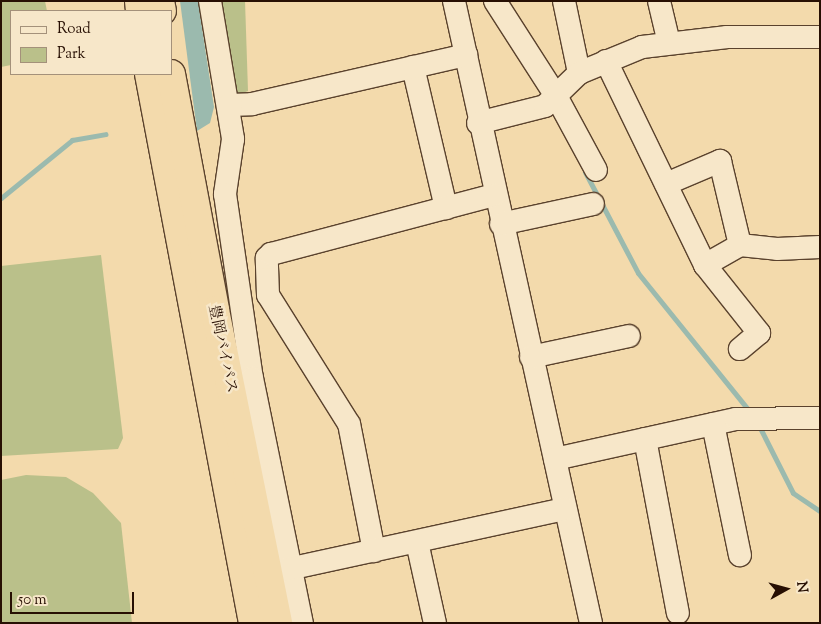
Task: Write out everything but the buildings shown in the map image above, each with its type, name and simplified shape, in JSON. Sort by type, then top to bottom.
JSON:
[{"type":"highway","name":"豊岡バイパス","points":[[149,75],[253,623]]},
{"type":"highway","name":"豊岡バイパス","points":[[171,75],[214,310],[280,571],[278,623]]},
{"type":"street","points":[[210,1],[229,105],[233,139],[225,194],[280,571],[302,623]]},
{"type":"street","points":[[454,1],[478,123],[591,623]]},
{"type":"street","points":[[495,1],[551,101],[596,170]]},
{"type":"street","points":[[564,1],[579,73]]},
{"type":"street","points":[[659,1],[669,43]]},
{"type":"street","points":[[478,123],[551,101],[579,73],[642,47],[728,37],[820,36]]},
{"type":"street","points":[[229,105],[252,104],[466,55]]},
{"type":"street","points":[[606,61],[705,265],[759,333],[740,349]]},
{"type":"street","points":[[413,67],[446,208]]},
{"type":"street","points":[[666,184],[720,161],[740,245]]},
{"type":"street","points":[[374,551],[349,424],[268,295],[267,258],[271,254],[494,195]]},
{"type":"street","points":[[501,224],[593,204]]},
{"type":"street","points":[[705,265],[740,245],[777,249],[820,247]]},
{"type":"street","points":[[531,357],[629,336]]},
{"type":"street","points":[[555,459],[713,424],[757,418],[817,424]]},
{"type":"street","points":[[713,424],[740,555]]},
{"type":"street","points":[[645,439],[678,613]]},
{"type":"street","points":[[280,571],[565,509]]},
{"type":"street","points":[[417,542],[435,623]]},
{"type":"green space","points":[[1,1],[45,1],[47,10],[10,10],[10,65],[1,67]]},
{"type":"green space","points":[[216,1],[245,1],[248,91],[232,97]]},
{"type":"green space","points":[[101,255],[123,438],[118,449],[1,456],[1,266]]},
{"type":"green space","points":[[26,475],[66,477],[93,493],[121,523],[132,623],[1,623],[1,480]]},
{"type":"shaded area","points":[[180,1],[198,1],[214,107],[210,123],[197,131]]},
{"type":"waterway","points":[[1,198],[72,140],[105,134]]},
{"type":"waterway","points":[[585,172],[638,273],[751,413]]},
{"type":"waterway","points":[[758,424],[793,493],[820,511]]}]
